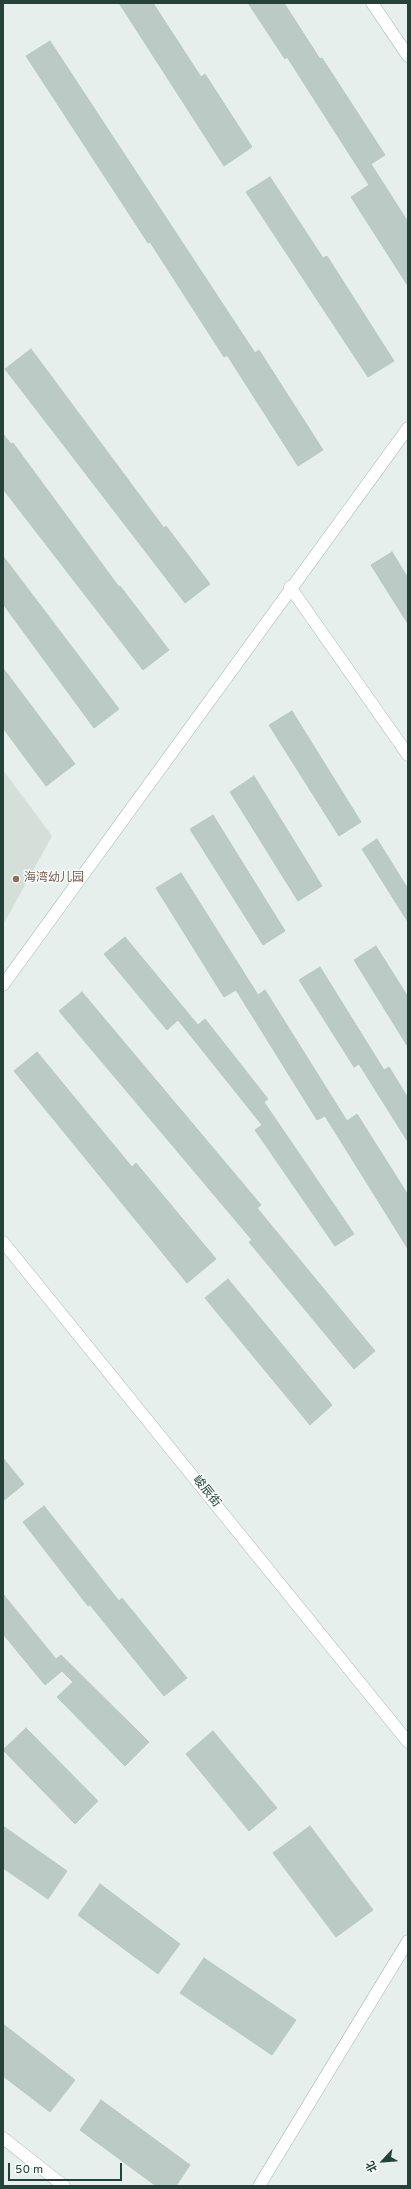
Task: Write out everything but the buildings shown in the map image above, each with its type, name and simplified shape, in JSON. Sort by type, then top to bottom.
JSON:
[{"type":"street","points":[[372,3],[408,56]]},
{"type":"street","points":[[3,984],[290,587],[408,428]]},
{"type":"street","points":[[290,587],[408,755]]},
{"type":"street","name":"峻辰街","points":[[3,1242],[408,1742]]},
{"type":"street","points":[[259,2186],[408,1941]]},
{"type":"street","points":[[3,2138],[64,2186]]},
{"type":"shaded area","name":"海湾幼儿园","points":[[3,770],[52,836],[3,925]]},
{"type":"place","name":"海湾幼儿园","points":[[16,879]]}]
